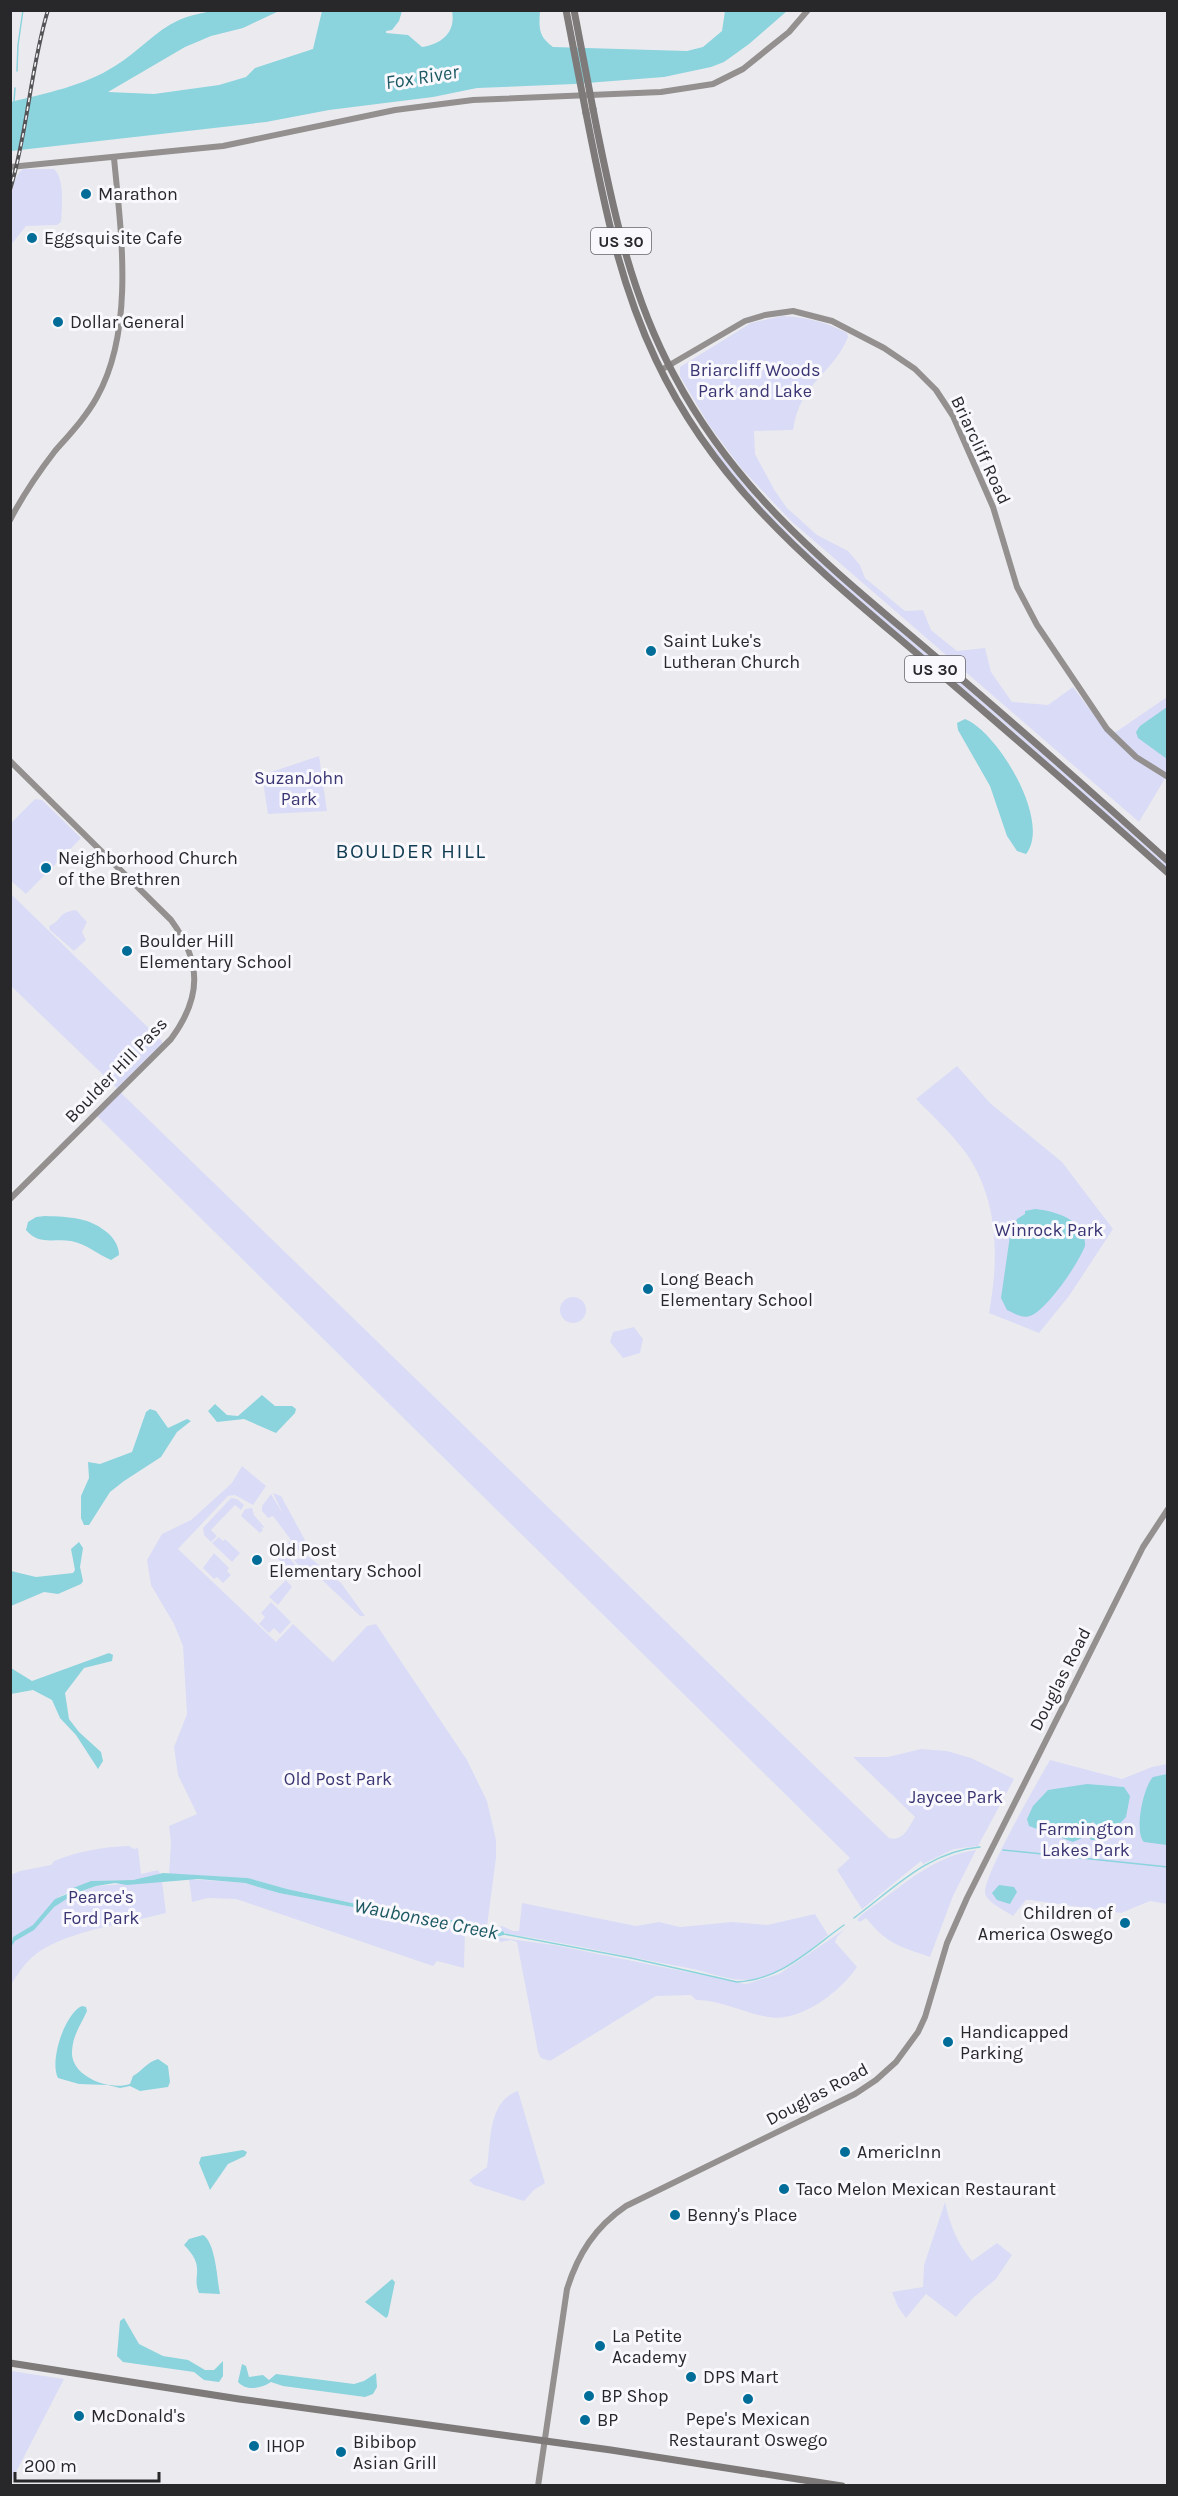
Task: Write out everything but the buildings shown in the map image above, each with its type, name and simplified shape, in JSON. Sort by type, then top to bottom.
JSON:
[{"type":"main road","name":"US 30","points":[[566,10],[612,206],[641,303],[669,366],[721,451],[753,491],[791,532],[1041,748],[1167,861]]},
{"type":"main road","name":"US 30","points":[[574,10],[610,231],[620,268],[639,321],[661,370],[713,455],[781,536],[1038,757],[1167,873]]},
{"type":"main road","points":[[10,2363],[239,2399],[842,2486]]},
{"type":"street","points":[[10,167],[223,146],[395,110],[473,100],[685,89],[713,84],[736,73],[789,32],[808,10]]},
{"type":"street","points":[[10,520],[22,496],[97,397],[111,366],[118,339],[121,277],[114,158]]},
{"type":"street","name":"Briarcliff Road","points":[[661,370],[745,321],[793,311],[832,321],[884,348],[915,369],[936,390],[953,416],[993,507],[1017,587],[1037,625],[1107,729],[1136,757],[1167,777]]},
{"type":"street","name":"Boulder Hill Pass","points":[[10,761],[171,920],[186,940],[192,960],[194,980],[192,999],[185,1020],[171,1039],[10,1199]]},
{"type":"street","name":"Douglas Road","points":[[538,2486],[567,2289],[576,2261],[603,2224],[626,2206],[855,2094],[876,2080],[896,2062],[921,2025],[952,1931],[988,1855],[1143,1547],[1167,1509]]},
{"type":"green space","points":[[23,169],[54,169],[58,174],[62,194],[61,222],[57,225],[26,226],[11,245],[12,193],[18,175]]},
{"type":"green space","name":"Briarcliff Woods Park and Lake","points":[[782,316],[824,323],[847,333],[848,337],[834,361],[803,400],[793,430],[754,431],[755,454],[775,491],[787,508],[817,535],[848,551],[860,565],[865,578],[905,611],[923,610],[931,630],[957,651],[985,648],[991,672],[1012,702],[1048,705],[1073,687],[1110,736],[1167,697],[1167,775],[1139,822],[790,520],[741,468],[709,425],[680,376],[680,367],[751,323]]},
{"type":"green space","points":[[706,437],[760,504],[799,544],[1042,753],[1167,865],[1167,869],[1006,725],[817,564],[775,524],[724,465]]},
{"type":"green space","name":"SuzanJohn Park","points":[[319,756],[327,811],[268,814],[262,775]]},
{"type":"green space","points":[[35,799],[42,800],[81,838],[26,894],[11,881],[11,823]]},
{"type":"green space","name":"Jaycee Park","points":[[10,893],[162,1041],[162,1047],[117,1089],[889,1838],[902,1836],[915,1817],[853,1757],[888,1757],[921,1749],[947,1751],[971,1758],[1014,1779],[978,1846],[954,1849],[923,1864],[921,1861],[862,1909],[837,1870],[850,1858],[95,1114],[117,1088],[11,986]]},
{"type":"green space","points":[[76,910],[87,922],[82,932],[86,940],[74,951],[50,930],[49,926],[65,913]]},
{"type":"green space","name":"Winrock Park","points":[[957,1066],[990,1103],[1062,1162],[1113,1229],[1069,1296],[1039,1333],[989,1313],[995,1251],[994,1230],[985,1191],[966,1153],[916,1099]]},
{"type":"green space","points":[[573,1297],[582,1301],[586,1310],[582,1319],[573,1323],[564,1319],[560,1310],[564,1301]]},
{"type":"green space","points":[[634,1327],[643,1339],[640,1353],[623,1358],[610,1342],[613,1332]]},
{"type":"green space","name":"Old Post Park","points":[[242,1466],[266,1486],[253,1505],[235,1495],[228,1496],[178,1549],[276,1642],[293,1624],[333,1662],[367,1626],[376,1624],[467,1760],[487,1801],[496,1840],[496,1858],[487,1926],[474,1927],[453,1920],[439,1921],[398,1913],[287,1889],[248,1878],[169,1874],[171,1842],[169,1826],[197,1814],[178,1775],[174,1747],[187,1714],[183,1646],[174,1624],[151,1585],[147,1560],[162,1534],[191,1520],[232,1483]]},
{"type":"green space","points":[[273,1493],[281,1496],[305,1540],[300,1544],[296,1540],[302,1549],[295,1551],[288,1543],[291,1540],[273,1516],[268,1518],[262,1511],[262,1506],[271,1494],[283,1514]]},
{"type":"green space","points":[[231,1498],[237,1499],[244,1505],[241,1510],[235,1505],[211,1530],[217,1536],[211,1542],[204,1535],[203,1528]]},
{"type":"green space","points":[[252,1508],[254,1515],[265,1528],[261,1527],[263,1530],[260,1533],[241,1516],[245,1509]]},
{"type":"green space","points":[[219,1537],[223,1541],[225,1539],[240,1553],[232,1562],[212,1543]]},
{"type":"green space","points":[[280,1547],[304,1575],[300,1579],[279,1560],[276,1552]]},
{"type":"green space","points":[[214,1553],[229,1568],[227,1571],[231,1575],[223,1583],[217,1577],[214,1579],[203,1568]]},
{"type":"green space","points":[[308,1556],[341,1583],[365,1616],[360,1616],[317,1575],[306,1575],[294,1560]]},
{"type":"green space","points":[[286,1580],[292,1587],[278,1605],[269,1597]]},
{"type":"green space","points":[[271,1602],[291,1622],[280,1634],[274,1628],[269,1633],[259,1624],[265,1617],[261,1613]]},
{"type":"green space","name":"Farmington Lakes Park","points":[[1050,1760],[1122,1779],[1152,1767],[1167,1764],[1167,1904],[1150,1901],[1121,1913],[1026,1900],[1013,1916],[989,1900],[985,1893],[993,1868],[1012,1828]]},
{"type":"green space","name":"Pearce's Ford Park","points":[[129,1846],[134,1849],[138,1848],[141,1874],[158,1870],[160,1874],[133,1880],[91,1881],[55,1899],[60,1903],[76,1893],[96,1886],[162,1881],[166,1913],[88,1931],[58,1941],[34,1955],[11,1985],[11,1875],[51,1865],[54,1861],[82,1852]]},
{"type":"green space","points":[[976,1850],[953,1896],[930,1957],[895,1944],[881,1934],[866,1918],[860,1922],[857,1920],[862,1914],[926,1869],[950,1857]]},
{"type":"green space","points":[[189,1879],[245,1883],[279,1893],[426,1921],[439,1926],[456,1924],[465,1929],[464,1968],[437,1961],[433,1966],[236,1899],[208,1898],[192,1902]]},
{"type":"green space","points":[[522,1903],[636,1926],[659,1922],[680,1927],[732,1922],[767,1925],[815,1914],[828,1935],[794,1962],[775,1973],[755,1979],[738,1980],[688,1968],[508,1934],[498,1929],[502,1926],[519,1931]]},
{"type":"green space","points":[[845,1929],[835,1942],[857,1967],[850,1977],[830,1995],[806,2010],[780,2018],[768,2017],[715,2002],[696,2000],[691,1995],[656,1996],[550,2061],[541,2058],[538,2052],[517,1942],[511,1940],[500,1942],[496,1937],[554,1945],[746,1984],[779,1974]]},
{"type":"green space","points":[[518,2091],[545,2183],[534,2190],[524,2201],[474,2185],[469,2180],[487,2167],[496,2113],[508,2096]]},
{"type":"green space","points":[[945,2202],[955,2233],[972,2261],[997,2243],[1012,2255],[996,2279],[973,2298],[956,2317],[926,2294],[906,2318],[898,2307],[892,2292],[923,2287],[924,2265]]},
{"type":"green space","points":[[10,2371],[64,2379],[11,2482]]},
{"type":"water","name":"Fox River","points":[[216,11],[279,11],[243,28],[211,36],[185,47],[108,92],[154,94],[219,85],[246,77],[255,68],[313,49],[322,11],[402,11],[399,21],[392,30],[386,33],[408,35],[422,47],[436,43],[446,36],[452,25],[452,11],[540,11],[540,31],[544,39],[553,47],[687,51],[703,47],[722,31],[725,11],[787,11],[724,62],[664,77],[477,88],[433,97],[329,110],[266,122],[11,151],[11,102],[91,79],[123,60],[179,20]]},
{"type":"water","points":[[1167,707],[1167,759],[1138,738],[1136,732],[1140,726]]},
{"type":"water","points":[[965,719],[978,727],[992,741],[1018,779],[1032,821],[1032,840],[1026,854],[1017,851],[1007,836],[990,786],[958,730],[957,723]]},
{"type":"water","points":[[1035,1209],[1052,1212],[1075,1223],[1081,1230],[1085,1246],[1076,1264],[1053,1296],[1037,1312],[1024,1317],[1007,1310],[1001,1298],[1010,1236],[1017,1219],[1025,1214],[1025,1211]]},
{"type":"water","points":[[36,1217],[87,1221],[102,1228],[113,1239],[119,1255],[111,1260],[77,1242],[36,1238],[26,1230],[28,1222]]},
{"type":"water","points":[[262,1395],[275,1406],[292,1406],[296,1409],[276,1433],[244,1419],[217,1422],[208,1411],[215,1404],[227,1415],[238,1416]]},
{"type":"water","points":[[150,1409],[156,1411],[168,1428],[187,1419],[191,1421],[177,1432],[161,1457],[110,1492],[89,1525],[84,1525],[81,1518],[81,1496],[89,1478],[88,1462],[100,1464],[132,1452],[146,1412]]},
{"type":"water","points":[[79,1542],[83,1548],[80,1567],[83,1581],[81,1584],[58,1594],[44,1592],[11,1606],[11,1571],[36,1577],[73,1573],[75,1570],[71,1549]]},
{"type":"water","points":[[109,1653],[113,1655],[112,1661],[84,1668],[65,1693],[69,1719],[79,1732],[101,1752],[103,1761],[98,1769],[76,1735],[60,1718],[52,1700],[33,1690],[11,1694],[11,1668],[32,1681]]},
{"type":"water","points":[[1167,1774],[1167,1845],[1144,1842],[1141,1837],[1140,1820],[1146,1790],[1153,1777]]},
{"type":"water","points":[[1087,1784],[1124,1787],[1130,1796],[1126,1817],[1104,1840],[1091,1840],[1087,1834],[1090,1829],[1098,1826],[1093,1822],[1086,1826],[1082,1838],[1073,1842],[1029,1826],[1027,1819],[1033,1806],[1048,1790]]},
{"type":"water","points":[[163,1873],[248,1878],[287,1889],[398,1913],[439,1921],[453,1920],[474,1927],[498,1929],[504,1932],[504,1935],[496,1937],[456,1924],[439,1926],[426,1921],[279,1893],[245,1883],[198,1879],[127,1885],[115,1883],[96,1886],[76,1893],[54,1907],[34,1930],[15,1941],[11,1947],[13,1937],[33,1925],[55,1899],[67,1894],[73,1888],[91,1881],[133,1880]]},
{"type":"water","points":[[999,1885],[1014,1887],[1017,1892],[1010,1904],[997,1900],[992,1893]]},
{"type":"water","points":[[82,2006],[86,2007],[87,2011],[76,2035],[72,2051],[77,2068],[84,2075],[102,2083],[122,2086],[130,2084],[133,2076],[158,2059],[168,2066],[170,2082],[168,2087],[140,2091],[130,2086],[120,2088],[108,2085],[79,2084],[58,2078],[56,2061],[60,2038],[70,2018]]},
{"type":"water","points":[[243,2150],[247,2152],[245,2156],[228,2164],[210,2190],[199,2163],[201,2157]]},
{"type":"water","points":[[203,2235],[211,2246],[220,2294],[199,2293],[197,2266],[184,2245],[189,2239]]},
{"type":"water","points":[[392,2279],[395,2282],[386,2318],[365,2302]]},
{"type":"water","points":[[124,2318],[139,2344],[163,2356],[188,2360],[205,2370],[214,2370],[223,2361],[223,2376],[219,2382],[204,2380],[194,2372],[123,2362],[117,2356],[120,2321]]},
{"type":"water","points":[[242,2364],[246,2366],[249,2377],[263,2375],[269,2380],[276,2374],[354,2384],[376,2373],[377,2387],[373,2394],[365,2397],[283,2386],[271,2382],[250,2388],[238,2382]]},
{"type":"waterway","points":[[17,71],[23,10]]},
{"type":"waterway","points":[[14,102],[15,88]]},
{"type":"waterway","name":"Waubonsee Creek","points":[[854,1918],[912,1873],[944,1856],[980,1847]]},
{"type":"waterway","name":"Waubonsee Creek","points":[[1003,1850],[1168,1867]]},
{"type":"waterway","name":"Waubonsee Creek","points":[[504,1934],[631,1958],[737,1982],[768,1976],[794,1962],[844,1925]]},
{"type":"railway","points":[[10,190],[48,10]]},
{"type":"place","name":"Marathon","points":[[86,194]]},
{"type":"place","name":"Eggsquisite Cafe","points":[[32,238]]},
{"type":"place","name":"Dollar General","points":[[58,322]]},
{"type":"place","name":"Saint Luke's Lutheran Church","points":[[651,651]]},
{"type":"place","name":"Neighborhood Church of the Brethren","points":[[46,868]]},
{"type":"place","name":"Boulder Hill Elementary School","points":[[127,951]]},
{"type":"place","name":"Long Beach Elementary School","points":[[648,1289]]},
{"type":"place","name":"Old Post Elementary School","points":[[257,1560]]},
{"type":"place","name":"Children of America Oswego","points":[[1125,1923]]},
{"type":"place","name":"Handicapped Parking","points":[[948,2042]]},
{"type":"place","name":"AmericInn","points":[[845,2152]]},
{"type":"place","name":"Taco Melon Mexican Restaurant","points":[[784,2189]]},
{"type":"place","name":"Benny's Place","points":[[675,2215]]},
{"type":"place","name":"La Petite Academy","points":[[600,2346]]},
{"type":"place","name":"DPS Mart","points":[[691,2377]]},
{"type":"place","name":"BP Shop","points":[[589,2396]]},
{"type":"place","name":"Pepe's Mexican Restaurant Oswego","points":[[748,2399]]},
{"type":"place","name":"McDonald's","points":[[79,2416]]},
{"type":"place","name":"BP","points":[[585,2420]]},
{"type":"place","name":"IHOP","points":[[254,2446]]},
{"type":"place","name":"Bibibop Asian Grill","points":[[341,2452]]},
{"type":"district","name":"BOULDER HILL","points":[[411,851]]}]
